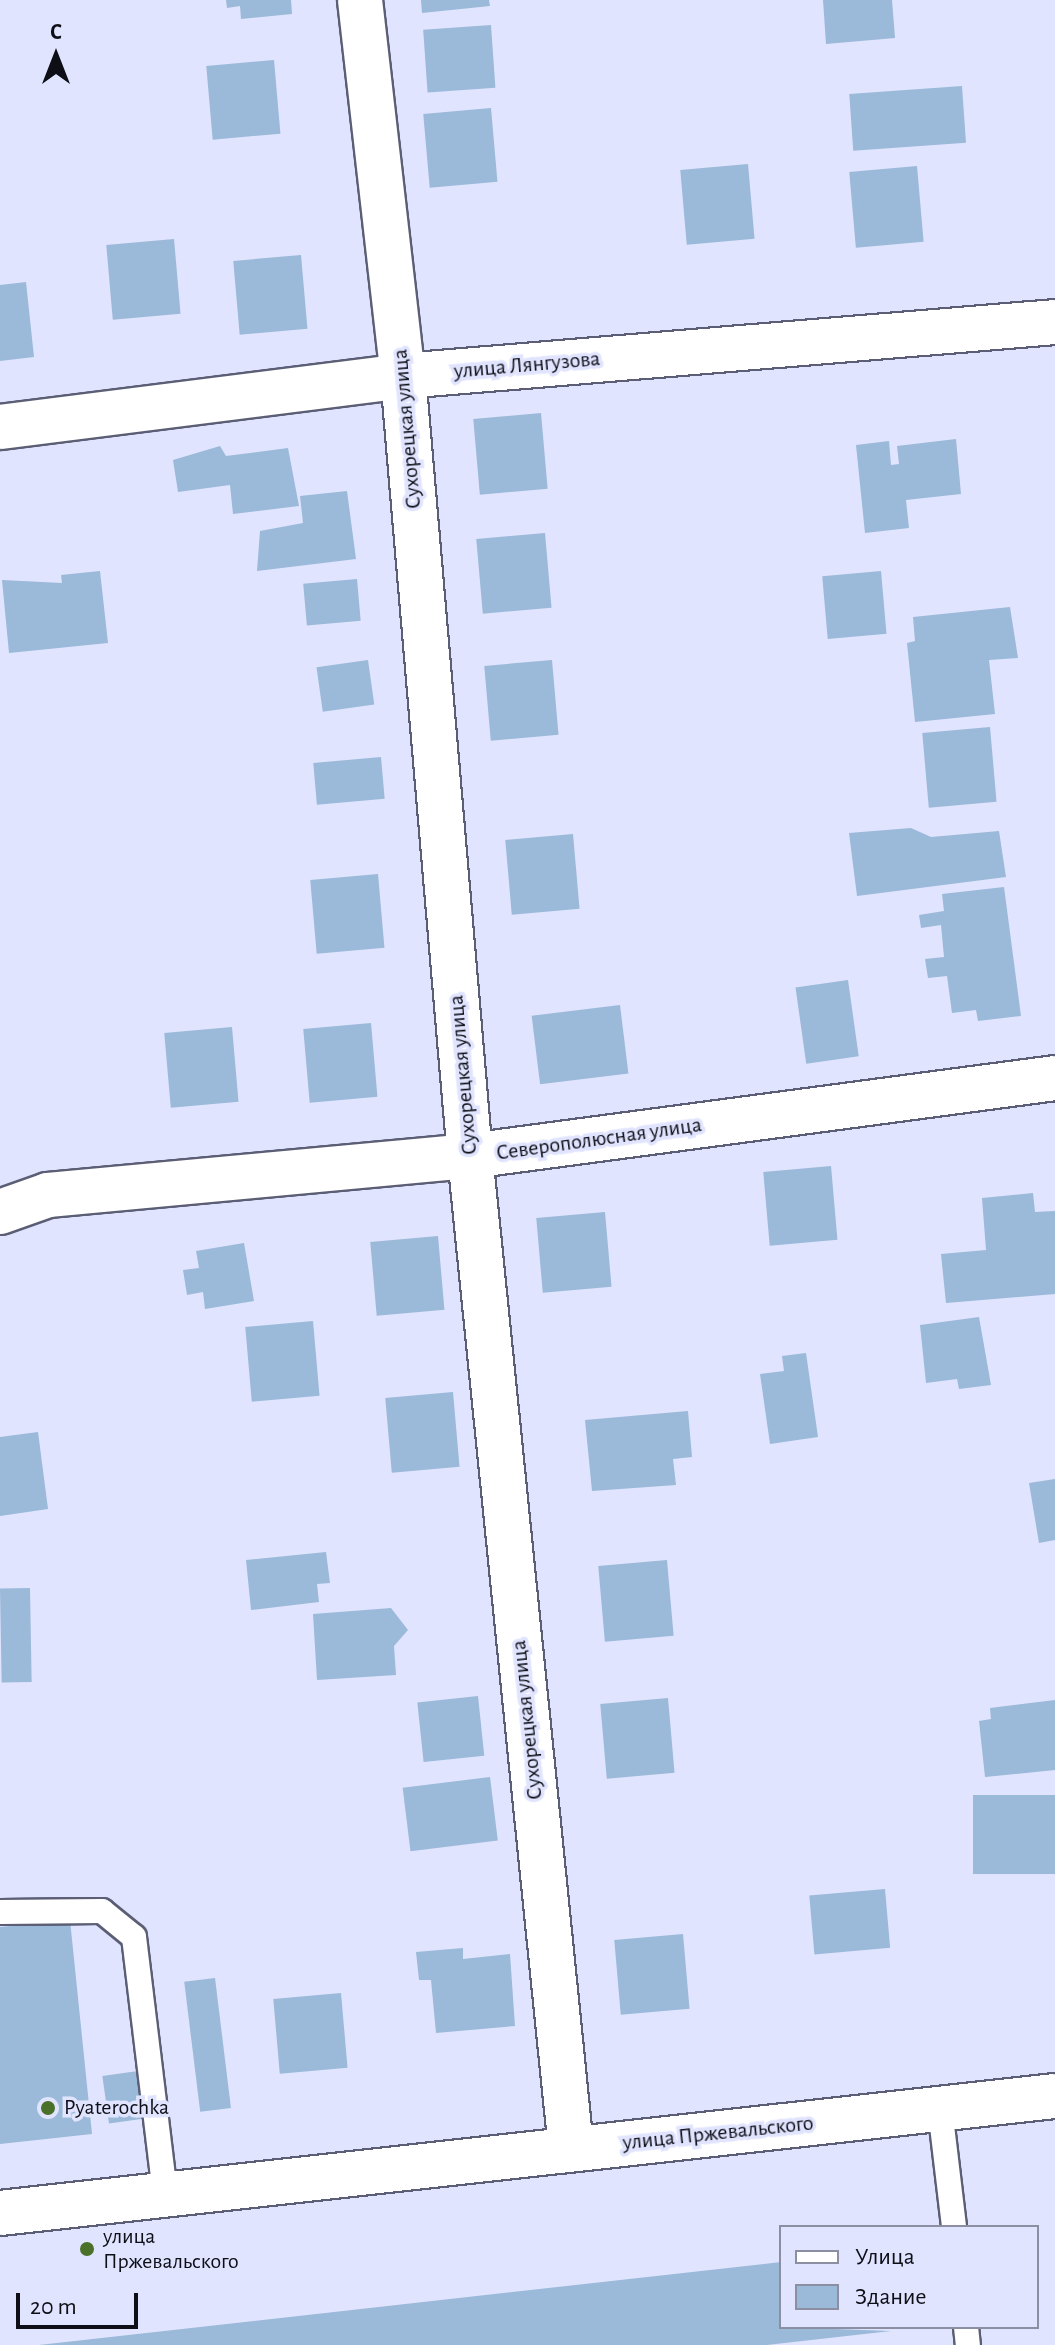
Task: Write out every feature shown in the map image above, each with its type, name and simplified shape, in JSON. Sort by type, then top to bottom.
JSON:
[{"type":"street","name":"Сухорецкая улица","points":[[360,0],[403,376],[470,1156],[571,2149]]},
{"type":"street","name":"улица Лянгузова","points":[[0,427],[403,376],[1055,322]]},
{"type":"street","name":"Северополюсная улица","points":[[0,1212],[48,1195],[470,1156],[1055,1078]]},
{"type":"street","name":"улица Пржевальского","points":[[0,2213],[1055,2096]]},
{"type":"lane","points":[[0,1912],[102,1911],[134,1937],[165,2195]]},
{"type":"lane","points":[[940,2109],[954,2225]]},
{"type":"building","points":[[226,0],[291,0],[292,14],[241,19],[240,6],[227,8]]},
{"type":"building","points":[[421,0],[489,0],[490,6],[422,13]]},
{"type":"building","points":[[823,0],[892,0],[895,38],[826,44]]},
{"type":"building","points":[[491,25],[495,88],[428,93],[423,30]]},
{"type":"building","points":[[274,60],[280,134],[213,140],[206,66]]},
{"type":"building","points":[[962,86],[966,143],[853,151],[849,94]]},
{"type":"building","points":[[491,108],[497,182],[430,188],[423,114]]},
{"type":"building","points":[[748,164],[755,239],[687,245],[680,170]]},
{"type":"building","points":[[917,166],[924,242],[856,248],[849,172]]},
{"type":"building","points":[[174,239],[181,314],[113,320],[106,245]]},
{"type":"building","points":[[301,255],[307,329],[240,335],[233,261]]},
{"type":"building","points":[[26,282],[34,357],[0,361],[0,285]]},
{"type":"building","points":[[541,413],[548,489],[480,495],[473,419]]},
{"type":"building","points":[[956,439],[961,494],[906,500],[909,528],[865,533],[856,445],[889,441],[891,465],[899,464],[897,446]]},
{"type":"building","points":[[220,446],[226,456],[288,448],[299,506],[233,514],[230,485],[178,492],[173,460]]},
{"type":"building","points":[[347,491],[356,559],[257,571],[260,531],[303,523],[300,496]]},
{"type":"building","points":[[545,533],[552,608],[483,614],[476,539]]},
{"type":"building","points":[[100,571],[108,643],[9,653],[2,580],[62,583],[61,575]]},
{"type":"building","points":[[881,571],[886,634],[828,639],[822,576]]},
{"type":"building","points":[[357,579],[361,621],[307,626],[303,584]]},
{"type":"building","points":[[1010,607],[1018,658],[989,660],[995,714],[915,722],[907,643],[915,641],[913,617]]},
{"type":"building","points":[[368,660],[374,705],[323,712],[317,667]]},
{"type":"building","points":[[552,660],[559,735],[491,741],[484,666]]},
{"type":"building","points":[[990,727],[997,802],[929,808],[922,733]]},
{"type":"building","points":[[381,757],[385,799],[317,805],[313,763]]},
{"type":"building","points":[[911,828],[931,837],[999,831],[1006,877],[857,896],[849,833]]},
{"type":"building","points":[[573,834],[580,909],[512,915],[505,840]]},
{"type":"building","points":[[378,874],[384,948],[317,954],[310,880]]},
{"type":"building","points":[[1004,887],[1021,1016],[978,1021],[976,1010],[952,1013],[947,976],[928,978],[925,959],[944,957],[941,925],[921,928],[919,915],[944,911],[942,894]]},
{"type":"building","points":[[848,980],[859,1056],[806,1064],[796,987]]},
{"type":"building","points":[[620,1005],[628,1073],[540,1084],[532,1016]]},
{"type":"building","points":[[371,1023],[377,1097],[310,1103],[303,1029]]},
{"type":"building","points":[[232,1027],[239,1102],[171,1108],[164,1033]]},
{"type":"building","points":[[831,1166],[837,1240],[770,1246],[763,1172]]},
{"type":"building","points":[[1033,1193],[1035,1212],[1055,1211],[1055,1294],[946,1303],[941,1254],[986,1250],[982,1198]]},
{"type":"building","points":[[605,1212],[612,1287],[543,1293],[536,1218]]},
{"type":"building","points":[[438,1236],[444,1310],[377,1316],[370,1242]]},
{"type":"building","points":[[244,1243],[254,1301],[205,1309],[203,1292],[187,1295],[183,1270],[199,1268],[196,1251]]},
{"type":"building","points":[[979,1317],[991,1385],[959,1389],[957,1379],[926,1383],[920,1325]]},
{"type":"building","points":[[313,1321],[320,1396],[252,1402],[245,1327]]},
{"type":"building","points":[[806,1353],[818,1437],[770,1444],[760,1374],[784,1371],[782,1356]]},
{"type":"building","points":[[453,1392],[460,1467],[392,1473],[385,1398]]},
{"type":"building","points":[[688,1411],[692,1457],[673,1459],[676,1485],[592,1491],[585,1420]]},
{"type":"building","points":[[38,1432],[48,1509],[0,1516],[0,1437]]},
{"type":"building","points":[[1055,1479],[1055,1540],[1039,1543],[1029,1483]]},
{"type":"building","points":[[326,1552],[330,1583],[317,1584],[319,1602],[251,1610],[246,1560]]},
{"type":"building","points":[[667,1560],[674,1636],[605,1642],[598,1566]]},
{"type":"building","points":[[30,1588],[32,1682],[2,1683],[0,1589]]},
{"type":"building","points":[[391,1608],[408,1630],[394,1646],[396,1675],[317,1680],[313,1614]]},
{"type":"building","points":[[478,1696],[484,1756],[424,1762],[417,1702]]},
{"type":"building","points":[[668,1698],[675,1773],[607,1779],[600,1704]]},
{"type":"building","points":[[1055,1700],[1055,1770],[985,1777],[979,1721],[991,1719],[990,1708]]},
{"type":"building","points":[[490,1777],[498,1841],[410,1851],[403,1788]]},
{"type":"building","points":[[973,1795],[1055,1795],[1055,1874],[973,1874]]},
{"type":"building","points":[[885,1889],[890,1948],[814,1954],[809,1896]]},
{"type":"building","points":[[70,1920],[92,2134],[0,2144],[0,1927]]},
{"type":"building","points":[[683,1934],[690,2009],[621,2015],[614,1940]]},
{"type":"building","points":[[463,1948],[463,1959],[510,1954],[515,2026],[436,2033],[431,1980],[419,1980],[416,1952]]},
{"type":"building","points":[[215,1978],[231,2108],[200,2112],[184,1982]]},
{"type":"building","points":[[341,1993],[348,2068],[280,2074],[273,1999]]},
{"type":"building","points":[[138,2071],[145,2119],[109,2124],[102,2076]]},
{"type":"building","points":[[779,2262],[779,2329],[891,2331],[767,2345],[39,2345]]},
{"type":"place","name":"Pyaterochka","points":[[48,2108]]},
{"type":"place","name":"улица Пржевальского","points":[[87,2249]]}]
